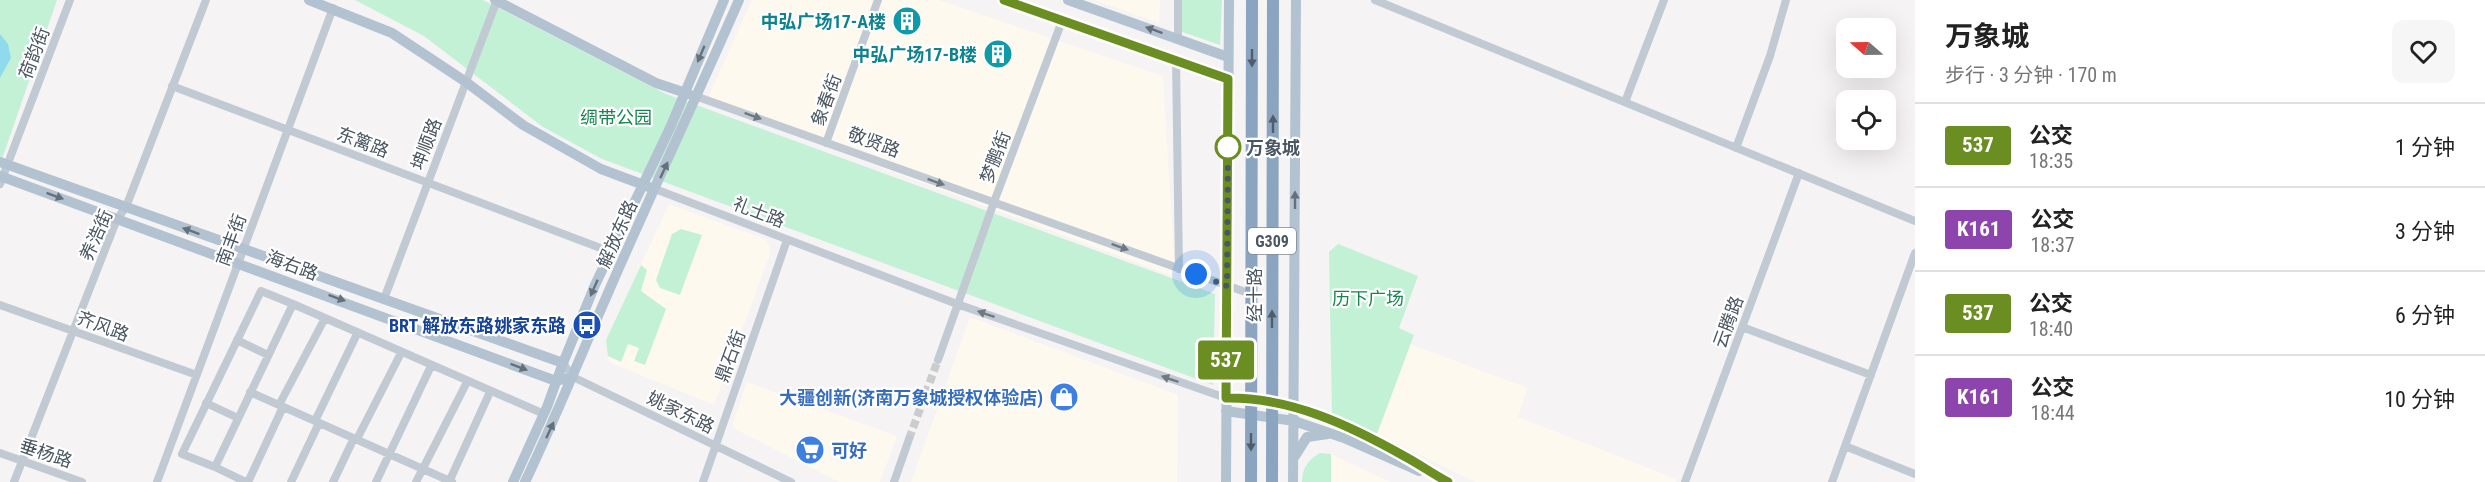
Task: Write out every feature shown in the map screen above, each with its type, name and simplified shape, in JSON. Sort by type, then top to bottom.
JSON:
[{"type":"highway","name":"经十路","points":[[1251,482],[1252,0]]},
{"type":"highway","name":"经十路","points":[[1272,482],[1274,0]]},
{"type":"main road","name":"礼士路","points":[[309,0],[392,33],[466,82],[524,125],[601,169],[655,189]]},
{"type":"main road","name":"敬贤路","points":[[496,0],[656,83],[698,97]]},
{"type":"main road","name":"解放东路","points":[[513,482],[544,414],[563,363],[611,252],[724,0]]},
{"type":"main road","name":"解放东路","points":[[525,482],[698,97],[739,0]]},
{"type":"main road","points":[[1004,0],[1228,79]]},
{"type":"main road","points":[[1068,0],[1228,57]]},
{"type":"main road","name":"经十路","points":[[1226,482],[1229,0]]},
{"type":"main road","points":[[1293,482],[1296,0]]},
{"type":"main road","name":"海右路","points":[[4,164],[563,363]]},
{"type":"main road","name":"海右路","points":[[1,179],[239,263],[556,381]]},
{"type":"main road","points":[[556,381],[573,378]]},
{"type":"main road","points":[[1226,398],[1251,398],[1294,406],[1374,441],[1448,482]]},
{"type":"main road","points":[[1226,411],[1294,420],[1381,453],[1437,482]]},
{"type":"main road","points":[[1294,459],[1307,436],[1334,435]]},
{"type":"street","name":"荷韵街","points":[[1,179],[4,164],[70,0]]},
{"type":"street","name":"养浩街","points":[[14,482],[117,219],[126,207],[206,0]]},
{"type":"street","name":"坤顺路","points":[[384,299],[496,0]]},
{"type":"street","name":"象春街","points":[[826,143],[878,0]]},
{"type":"street","points":[[1178,0],[1178,39]]},
{"type":"street","points":[[1375,0],[1915,221]]},
{"type":"street","points":[[1625,102],[1664,0]]},
{"type":"street","points":[[1736,148],[1770,56],[1786,0]]},
{"type":"street","name":"南丰街","points":[[157,482],[333,8]]},
{"type":"street","name":"梦鹏街","points":[[938,360],[1062,21]]},
{"type":"street","points":[[1176,60],[1179,269]]},
{"type":"street","name":"东篱路","points":[[172,86],[611,252]]},
{"type":"street","name":"敬贤路","points":[[698,97],[1251,294]]},
{"type":"street","name":"云腾路","points":[[1685,482],[1799,173]]},
{"type":"street","name":"礼士路","points":[[655,189],[957,304],[1226,398]]},
{"type":"street","name":"鼎石街","points":[[703,482],[787,240]]},
{"type":"street","points":[[1832,482],[1915,253]]},
{"type":"street","points":[[324,320],[281,406],[247,482],[182,454],[261,291],[544,414]]},
{"type":"street","points":[[215,467],[293,304]]},
{"type":"street","name":"齐风路","points":[[0,305],[197,375]]},
{"type":"street","points":[[1742,327],[1871,375]]},
{"type":"street","points":[[291,482],[357,334]]},
{"type":"street","points":[[237,340],[268,355]]},
{"type":"street","points":[[333,482],[401,353]]},
{"type":"street","points":[[563,363],[573,378]]},
{"type":"street","points":[[376,482],[431,366]]},
{"type":"street","name":"姚家东路","points":[[573,378],[791,482]]},
{"type":"street","points":[[416,482],[467,382]]},
{"type":"street","points":[[250,392],[450,482],[490,392]]},
{"type":"street","points":[[206,403],[238,418]]},
{"type":"street","points":[[894,482],[909,439]]},
{"type":"street","points":[[1845,446],[1915,474]]},
{"type":"street","name":"垂杨路","points":[[0,453],[82,482]]},
{"type":"shaded area","points":[[752,0],[939,0],[1163,76],[1175,277],[706,102]]},
{"type":"shaded area","points":[[1094,0],[1160,0],[1159,23]]},
{"type":"shaded area","points":[[669,204],[765,239],[770,248],[770,254],[714,405],[609,362],[606,340]]},
{"type":"shaded area","points":[[970,317],[1178,395],[1177,482],[911,482]]},
{"type":"shaded area","points":[[1410,344],[1528,388],[1518,417],[1677,479],[1676,482],[1475,482],[1377,434]]},
{"type":"shaded area","points":[[747,382],[897,436],[880,482],[839,482],[735,429],[733,423]]},
{"type":"shaded area","points":[[1331,454],[1390,482],[1331,482]]},
{"type":"green space","points":[[0,0],[57,0],[0,165]]},
{"type":"green space","name":"绸带公园","points":[[355,0],[483,0],[666,94],[1215,294],[1213,385],[602,159],[543,127],[424,36]]},
{"type":"green space","points":[[1176,0],[1222,0],[1220,45],[1174,29]]},
{"type":"green space","points":[[681,229],[702,235],[680,295],[660,288],[656,280],[672,234]]},
{"type":"green space","name":"历下广场","points":[[1338,244],[1418,276],[1399,328],[1414,335],[1377,434],[1332,415],[1329,252]]},
{"type":"green space","points":[[641,265],[647,270],[641,291],[666,309],[645,365],[634,361],[639,348],[628,344],[621,362],[608,356],[606,340]]},
{"type":"green space","points":[[1320,453],[1331,454],[1331,482],[1302,482],[1306,465]]},
{"type":"water","points":[[0,34],[8,44],[11,58],[0,78]]},
{"type":"tunnel","points":[[909,439],[938,360]]},
{"type":"bus line","name":"537","points":[[1004,0],[1228,79],[1226,398],[1271,401],[1305,410],[1340,424],[1404,456],[1448,482]]},
{"type":"place","name":"中弘广场17-A楼","points":[[907,21]]},
{"type":"place","name":"中弘广场17-B楼","points":[[998,54]]},
{"type":"place","name":"万象城","points":[[1228,147]]},
{"type":"place","name":"BRT 解放东路姚家东路","points":[[587,325]]},
{"type":"place","name":"大疆创新(济南万象城授权体验店)","points":[[1064,397]]},
{"type":"place","name":"可好","points":[[810,450]]},
{"type":"route","points":[[1196,274],[1227,286],[1228,147]]}]
